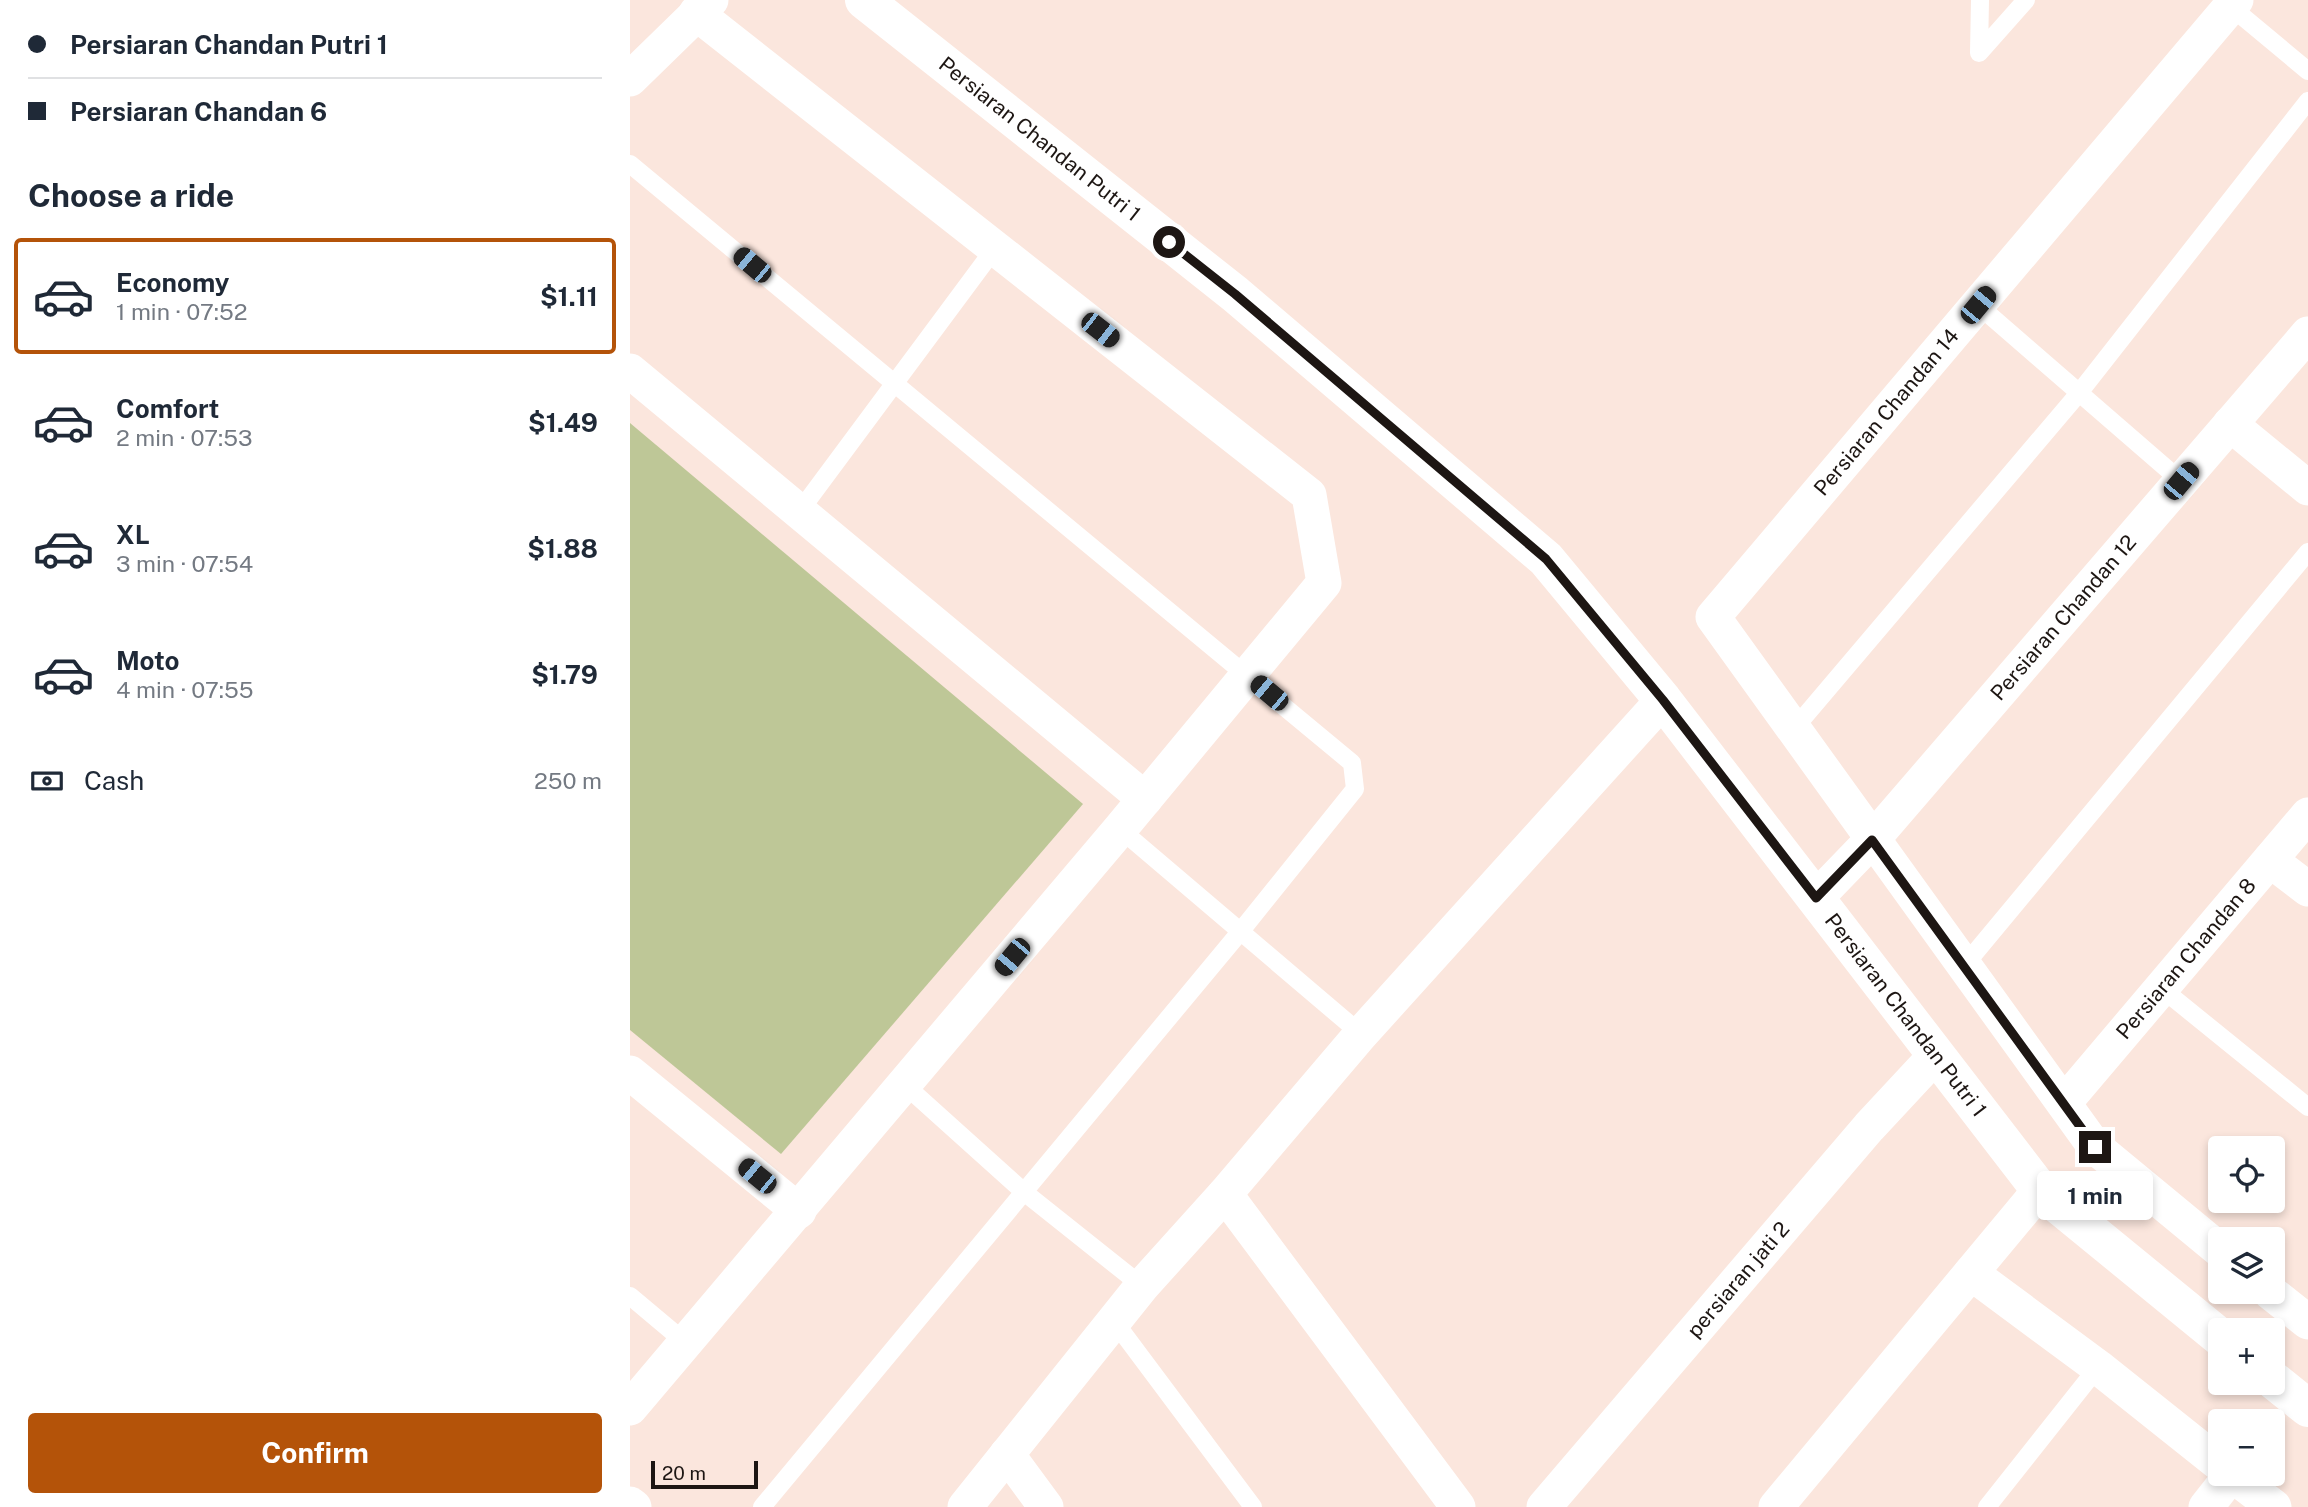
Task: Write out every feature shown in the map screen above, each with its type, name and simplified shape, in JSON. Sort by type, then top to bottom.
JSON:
[{"type":"street","name":"Persiaran Chandan Putri 1","points":[[864,0],[1235,294],[1546,559],[1663,700],[2040,1190],[2208,1327]]},
{"type":"street","name":"Persiaran Chandan 14","points":[[2208,1240],[2095,1147],[1713,617],[2233,3]]},
{"type":"street","points":[[630,79],[704,7],[995,248],[1309,495],[1324,583],[1120,830],[630,1408]]},
{"type":"street","name":"Persiaran Chandan 12","points":[[1816,898],[1872,840],[2308,334]]},
{"type":"street","points":[[630,371],[1145,799]]},
{"type":"street","points":[[2230,424],[2308,488]]},
{"type":"street","points":[[965,1507],[1142,1286],[1225,1194],[1361,1034],[1663,700]]},
{"type":"street","name":"Persiaran Chandan 8","points":[[2064,1103],[2308,815]]},
{"type":"street","points":[[2270,860],[2308,889]]},
{"type":"street","name":"persiaran jati 2","points":[[1544,1507],[1869,1127],[1936,1055]]},
{"type":"street","points":[[630,1073],[799,1211]]},
{"type":"street","points":[[1776,1507],[2040,1190]]},
{"type":"street","points":[[1225,1194],[1458,1507]]},
{"type":"street","points":[[1971,1273],[2098,1367],[2208,1455]]},
{"type":"street","points":[[2285,1304],[2308,1322]]},
{"type":"street","points":[[2285,1390],[2308,1408]]},
{"type":"street","points":[[1007,1454],[1046,1507]]},
{"type":"street","points":[[2206,1507],[2223,1486]]},
{"type":"street","points":[[2247,1486],[2274,1507]]},
{"type":"lane","points":[[1980,0],[1979,53],[2026,0]]},
{"type":"lane","points":[[2233,3],[2308,71]]},
{"type":"lane","points":[[1793,730],[2079,393],[2308,101]]},
{"type":"lane","points":[[630,164],[1352,764],[1355,789],[1240,932],[762,1507]]},
{"type":"lane","points":[[799,512],[995,248]]},
{"type":"lane","points":[[1978,305],[2181,481]]},
{"type":"lane","points":[[1964,967],[2308,552]]},
{"type":"lane","points":[[1120,830],[1361,1034]]},
{"type":"lane","points":[[2161,988],[2308,1107]]},
{"type":"lane","points":[[905,1085],[1024,1192],[1142,1286]]},
{"type":"lane","points":[[630,1296],[686,1343]]},
{"type":"lane","points":[[1114,1321],[1253,1507]]},
{"type":"lane","points":[[1987,1507],[2098,1367]]},
{"type":"green space","points":[[630,423],[1083,804],[781,1154],[630,1030]]},
{"type":"route","points":[[1169,242],[1235,294],[1546,559],[1663,700],[1816,898],[1872,840],[2095,1147]]}]
